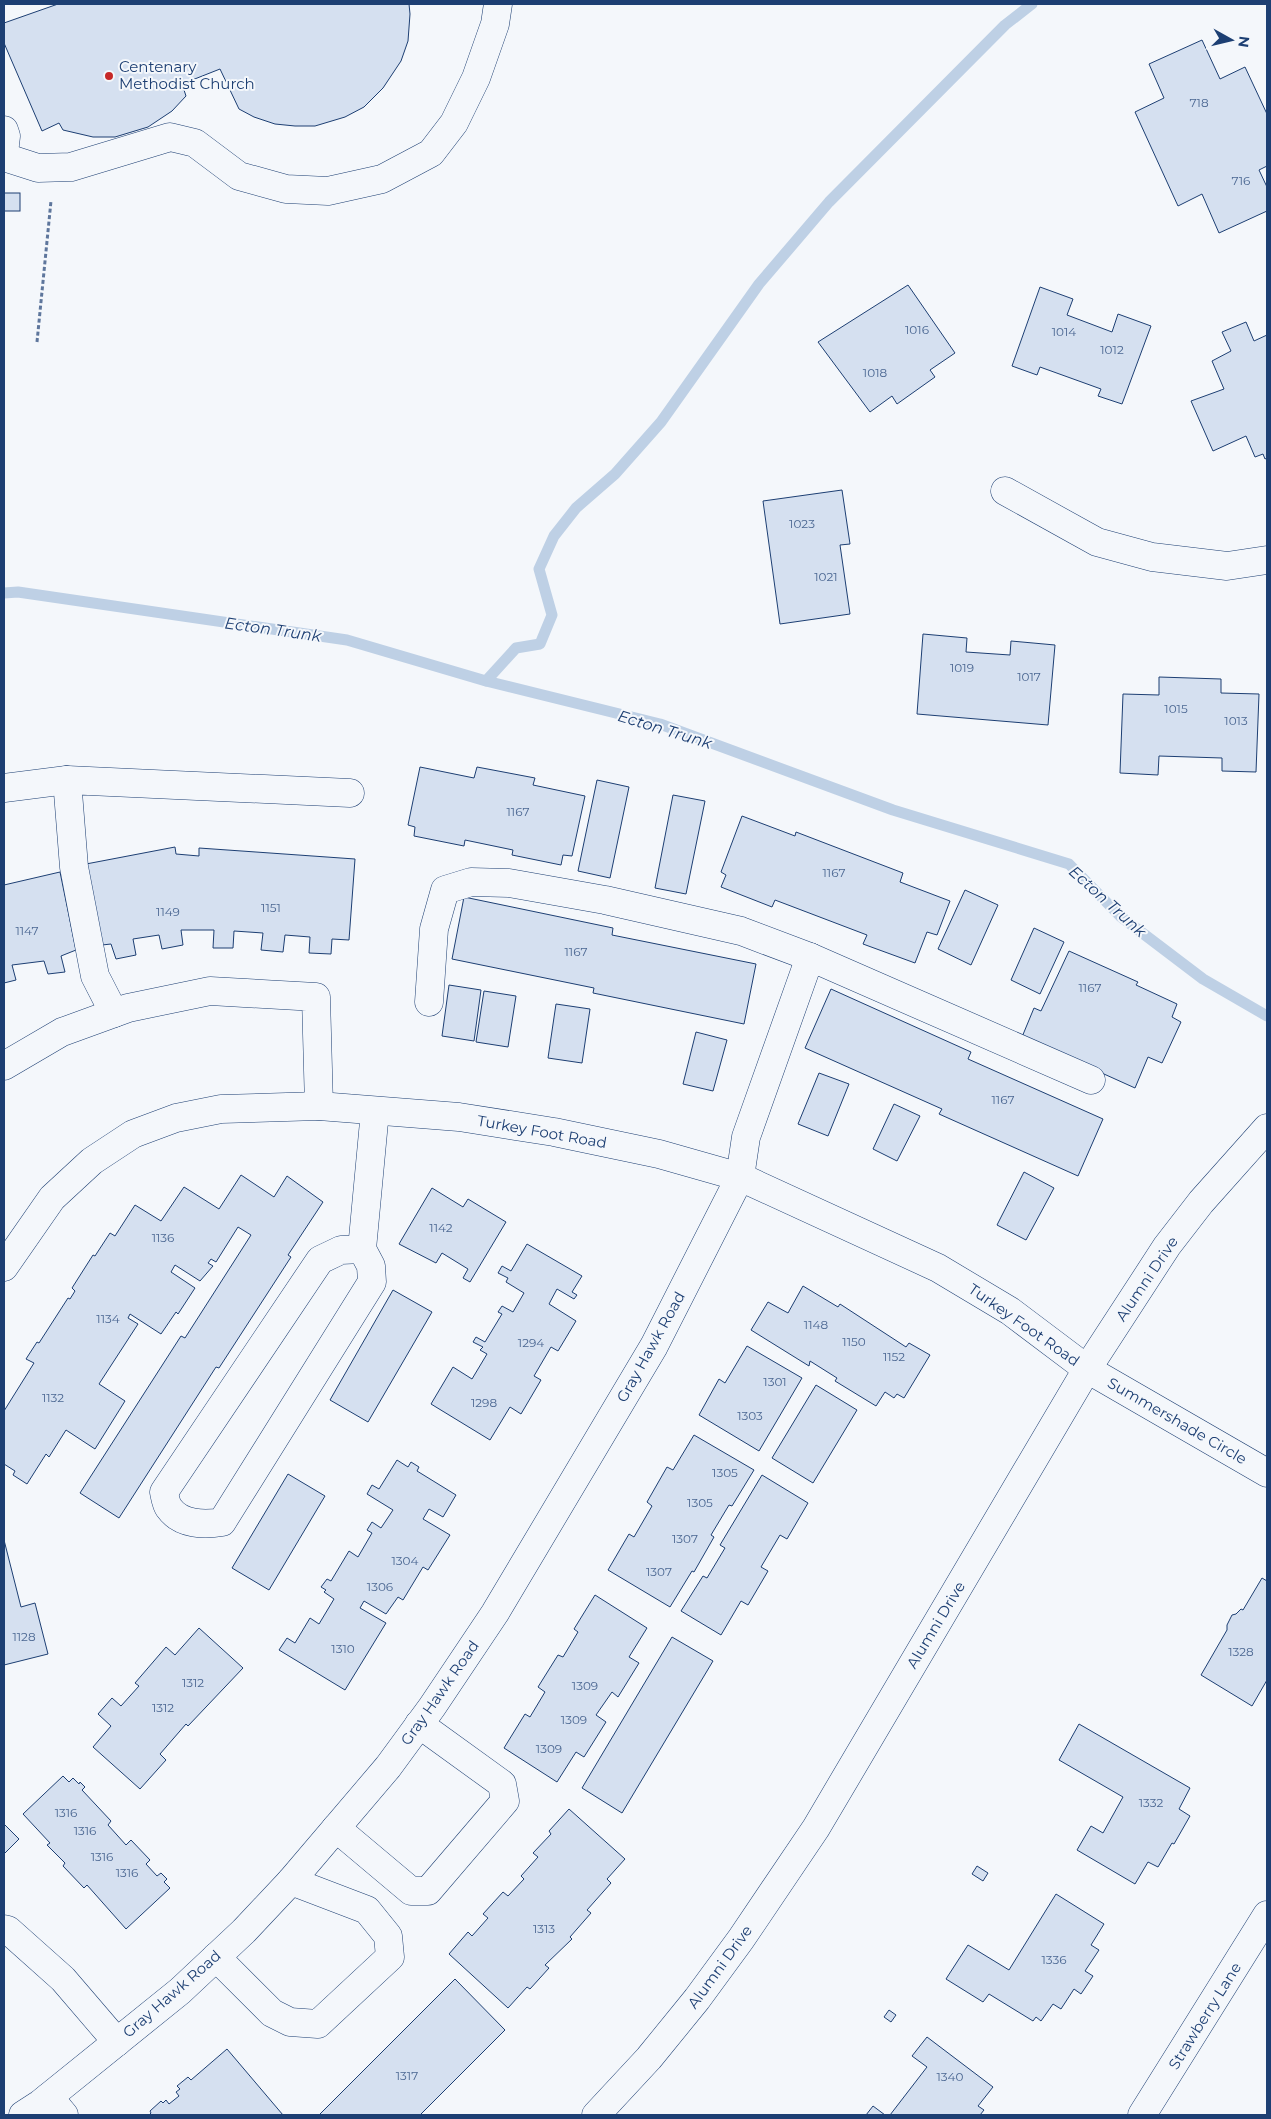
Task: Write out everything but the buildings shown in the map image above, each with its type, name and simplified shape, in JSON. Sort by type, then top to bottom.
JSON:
[{"type":"street","points":[[4,130],[6,136],[4,155],[38,168],[71,167],[170,137],[195,143],[240,176],[286,189],[328,191],[382,179],[431,153],[454,123],[476,78],[501,6]]},
{"type":"street","points":[[1006,491],[1097,542],[1152,557],[1227,566],[1267,560]]},
{"type":"street","points":[[4,788],[67,780],[350,793]]},
{"type":"street","points":[[67,780],[77,885],[96,976],[114,1013]]},
{"type":"street","points":[[429,1002],[434,929],[445,890],[471,882],[509,882],[605,900],[741,931],[810,957],[1092,1080]]},
{"type":"street","name":"Gray Hawk Road","points":[[23,2115],[56,2106],[117,2042],[180,1990],[216,1957],[291,1881],[388,1767],[420,1724],[495,1613],[654,1346],[740,1177],[746,1137],[810,957]]},
{"type":"street","points":[[4,1066],[62,1032],[114,1013],[210,991],[316,997],[319,1106]]},
{"type":"street","name":"Turkey Foot Road","points":[[6,1258],[52,1198],[92,1161],[133,1134],[176,1118],[222,1109],[319,1106],[459,1117],[554,1132],[660,1154],[740,1177],[938,1268],[1010,1312],[1087,1369]]},
{"type":"street","points":[[362,1248],[341,1250],[320,1260],[164,1492],[169,1508],[182,1519],[205,1525],[222,1522],[372,1282],[371,1266],[362,1248],[376,1111]]},
{"type":"street","name":"Alumni Drive","points":[[596,2115],[649,2058],[697,1999],[741,1939],[810,1836],[1087,1369],[1167,1246],[1201,1202],[1267,1128]]},
{"type":"street","name":"Summershade Circle","points":[[1087,1369],[1267,1473]]},
{"type":"street","points":[[336,1828],[411,1891],[428,1891],[505,1801],[502,1784],[420,1724]]},
{"type":"street","points":[[216,1957],[272,2013],[290,2022],[318,2024],[390,1956],[388,1936],[368,1910],[291,1881]]},
{"type":"street","name":"Strawberry Lane","points":[[1142,2115],[1267,1915]]},
{"type":"street","points":[[4,1929],[8,1930],[63,1979],[117,2042]]},
{"type":"path","points":[[37,342],[49,211]]},
{"type":"waterway","points":[[486,681],[516,648],[540,644],[552,615],[539,569],[554,536],[576,508],[615,474],[661,422],[759,284],[829,202],[1005,25],[1032,4]]},
{"type":"waterway","name":"Ecton Trunk","points":[[4,593],[18,592],[347,640],[486,681],[660,724],[893,810],[1069,864],[1120,916],[1203,979],[1267,1016]]},
{"type":"place","name":"Centenary Methodist Church","points":[[109,76]]}]
